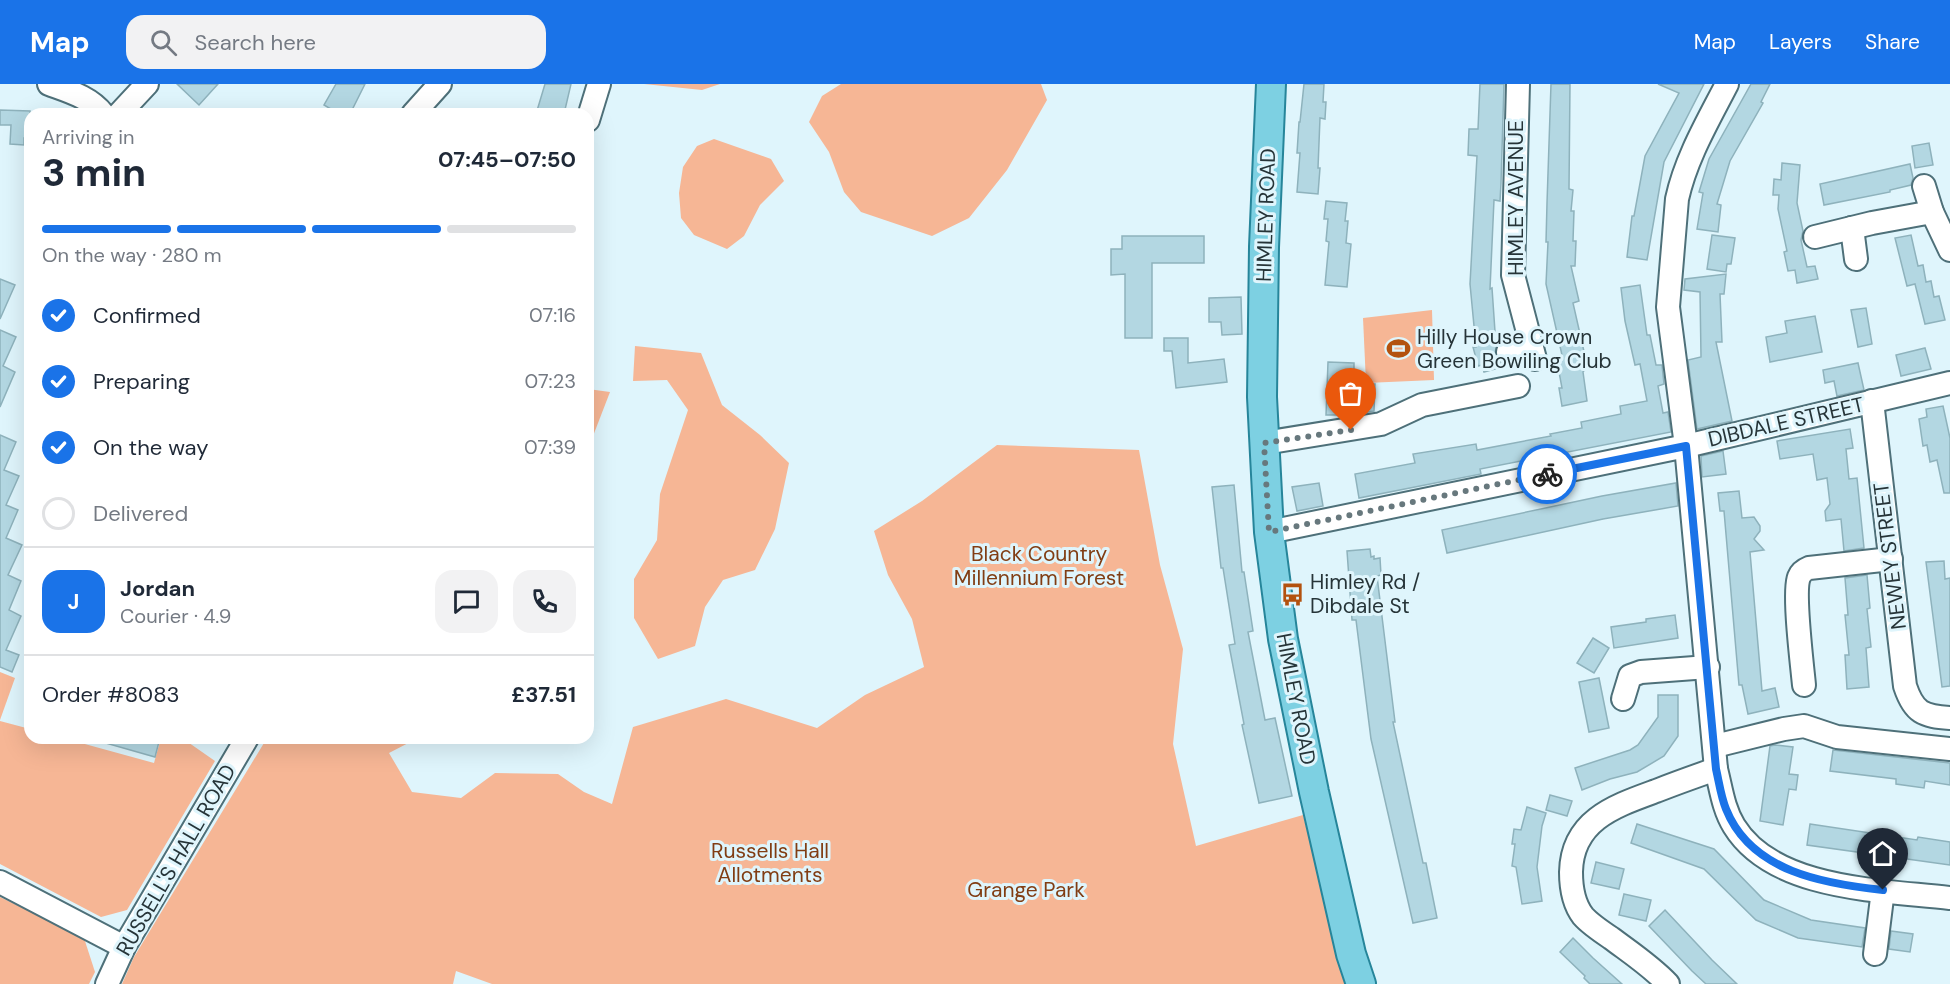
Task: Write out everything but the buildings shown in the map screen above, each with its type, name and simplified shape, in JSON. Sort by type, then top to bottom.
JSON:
[{"type":"main road","name":"HIMLEY ROAD","points":[[1271,84],[1264,247],[1262,398],[1269,532],[1283,639],[1314,792],[1351,954],[1361,984]]},
{"type":"street","points":[[49,84],[78,95],[99,108]]},
{"type":"street","points":[[124,108],[147,84]]},
{"type":"street","points":[[418,108],[440,84]]},
{"type":"street","points":[[592,108],[599,84]]},
{"type":"street","name":"HIMLEY AVENUE","points":[[1508,352],[1533,352],[1513,275],[1518,84]]},
{"type":"street","points":[[1727,84],[1686,166],[1677,199],[1668,307],[1686,446],[1716,769],[1725,809],[1734,826],[1750,846],[1787,869],[1812,879],[1843,886],[1950,898]]},
{"type":"street","points":[[1924,186],[1932,212],[1950,250]]},
{"type":"street","points":[[1815,237],[1932,212]]},
{"type":"street","points":[[1852,228],[1856,259]]},
{"type":"street","name":"DIBDALE STREET","points":[[1269,532],[1686,446],[1950,383]]},
{"type":"street","points":[[1264,443],[1381,424],[1422,405],[1518,386]]},
{"type":"street","name":"NEWEY STREET","points":[[1872,401],[1905,686],[1916,708],[1928,716],[1950,718]]},
{"type":"street","points":[[1804,684],[1797,591],[1799,575],[1803,570],[1809,568],[1891,559]]},
{"type":"street","points":[[1623,699],[1630,676],[1641,672],[1708,667]]},
{"type":"street","points":[[1715,746],[1804,726],[1837,737],[1950,749]]},
{"type":"street","name":"RUSSELL'S HALL ROAD","points":[[107,984],[124,947],[243,744]]},
{"type":"street","points":[[1668,984],[1654,970],[1583,916],[1571,887],[1571,867],[1583,832],[1596,819],[1616,806],[1716,769]]},
{"type":"street","points":[[0,882],[124,947]]},
{"type":"street","points":[[1875,954],[1883,890]]},
{"type":"green space","points":[[644,84],[720,84],[702,90]]},
{"type":"green space","points":[[841,84],[1041,84],[1047,100],[1007,170],[969,218],[932,236],[861,212],[844,192],[829,152],[809,122],[822,96]]},
{"type":"green space","points":[[714,139],[771,159],[784,181],[760,205],[744,236],[727,249],[694,235],[681,218],[679,193],[683,167],[697,146]]},
{"type":"green space","name":"Hilly House Crown Green Bowiling Club","points":[[1432,310],[1434,380],[1366,383],[1363,318]]},
{"type":"green space","points":[[635,346],[701,353],[722,405],[760,435],[789,463],[775,529],[755,570],[723,580],[705,607],[695,646],[658,659],[634,618],[634,579],[657,540],[660,494],[688,410],[667,380],[633,381]]},
{"type":"green space","points":[[594,390],[610,392],[594,433]]},
{"type":"green space","points":[[997,445],[1139,450],[1160,565],[1183,649],[1173,744],[1196,846],[1303,815],[1347,984],[492,984],[456,971],[453,984],[122,984],[134,957],[263,744],[406,744],[389,753],[412,792],[461,798],[495,773],[558,774],[584,792],[612,804],[633,727],[726,699],[817,728],[865,695],[924,667],[912,619],[888,575],[874,531],[922,501]]},
{"type":"green space","points":[[0,672],[15,678],[0,720]]},
{"type":"green space","points":[[0,721],[24,727],[24,744],[85,744],[154,763],[159,744],[191,744],[215,761],[127,910],[101,917],[0,864]]},
{"type":"green space","points":[[0,897],[84,938],[95,972],[89,984],[0,984]]},
{"type":"way so far","points":[[1351,430],[1264,443],[1269,532],[1547,474]]},
{"type":"place","name":"Hilly House Crown Green Bowiling Club","points":[[1399,349]]},
{"type":"place","name":"Himley Rd / Dibdale St","points":[[1292,594]]},
{"type":"route","points":[[1547,474],[1686,446],[1716,769],[1725,809],[1734,826],[1750,846],[1787,869],[1812,879],[1843,886],[1883,890]]},
{"type":"park label","name":"Black Country Millennium Forest","points":[[1039,566]]},
{"type":"park label","name":"Russells Hall Allotments","points":[[770,863]]},
{"type":"park label","name":"Grange Park","points":[[1026,890]]}]
